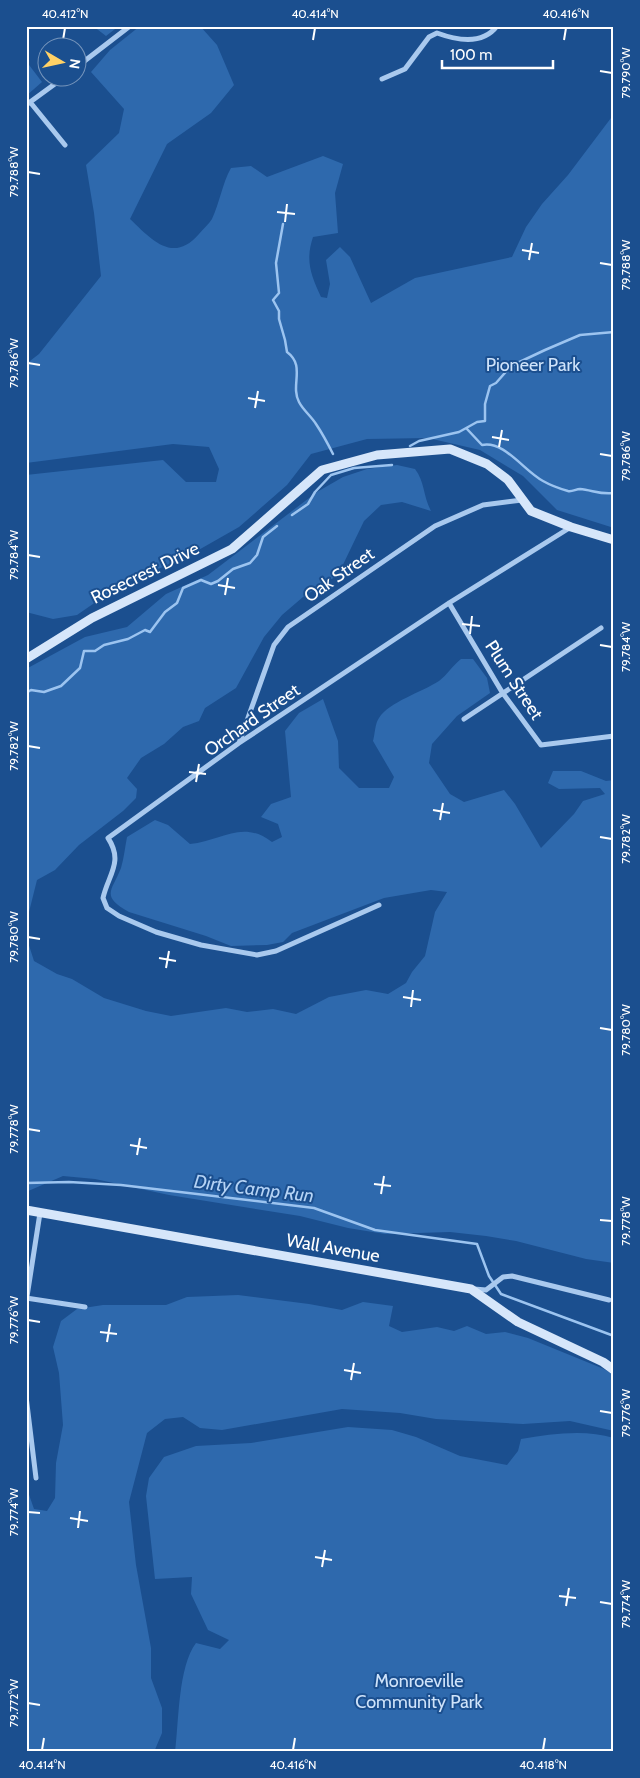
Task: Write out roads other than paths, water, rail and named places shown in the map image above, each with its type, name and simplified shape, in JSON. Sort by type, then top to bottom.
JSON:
[{"type":"street","points":[[88,58],[130,26]]},
{"type":"street","points":[[382,79],[405,70],[429,37],[437,33],[455,40],[478,39],[497,26]]},
{"type":"street","points":[[49,88],[28,103],[65,145]]},
{"type":"street","name":"Rosecrest Drive","points":[[26,659],[92,618],[232,548],[322,470],[377,456],[450,449],[487,464],[508,480],[531,511],[571,527],[614,540]]},
{"type":"street","name":"Oak Street","points":[[239,743],[274,645],[288,626],[435,526],[483,505],[522,500]]},
{"type":"street","name":"Orchard Street","points":[[379,905],[276,951],[257,955],[200,945],[156,932],[119,916],[107,908],[103,898],[116,862],[115,849],[108,838],[239,743],[449,603],[571,527]]},
{"type":"street","name":"Plum Street","points":[[449,603],[502,692],[541,745],[614,736]]},
{"type":"street","points":[[464,719],[601,628]]},
{"type":"street","name":"Wall Avenue","points":[[26,1210],[471,1289],[518,1322],[603,1362],[614,1370]]},
{"type":"street","points":[[26,1303],[40,1213]]},
{"type":"street","points":[[471,1289],[486,1290],[503,1276],[512,1276],[609,1300]]},
{"type":"street","points":[[27,1298],[85,1307]]},
{"type":"street","points":[[26,1396],[36,1478]]},
{"type":"waterway","points":[[283,224],[276,263],[279,293],[273,300],[279,311],[279,319],[287,352],[296,363],[296,389],[299,402],[316,424],[333,454]]},
{"type":"waterway","points":[[410,446],[419,441],[459,432],[477,422],[485,421],[485,404],[490,386],[496,383],[511,366],[580,335],[614,332]]},
{"type":"waterway","points":[[467,429],[482,445],[498,447],[514,457],[543,481],[552,485],[569,491],[580,489],[601,493],[614,493]]},
{"type":"waterway","points":[[292,515],[308,504],[315,492],[331,475],[354,468],[392,465]]},
{"type":"waterway","points":[[26,693],[31,690],[44,692],[61,686],[80,668],[84,651],[95,651],[104,645],[128,639],[145,630],[150,632],[165,612],[177,603],[183,588],[201,580],[211,584],[233,569],[250,563],[257,555],[263,537],[277,526]]},
{"type":"waterway","name":"Dirty Camp Run","points":[[26,1183],[69,1182],[121,1185],[314,1208],[375,1230],[477,1244],[489,1276],[501,1294],[614,1336]]},
{"type":"park label","name":"Pioneer Park","points":[[533,365]]},
{"type":"park label","name":"Monroeville Community Park","points":[[419,1691]]}]
